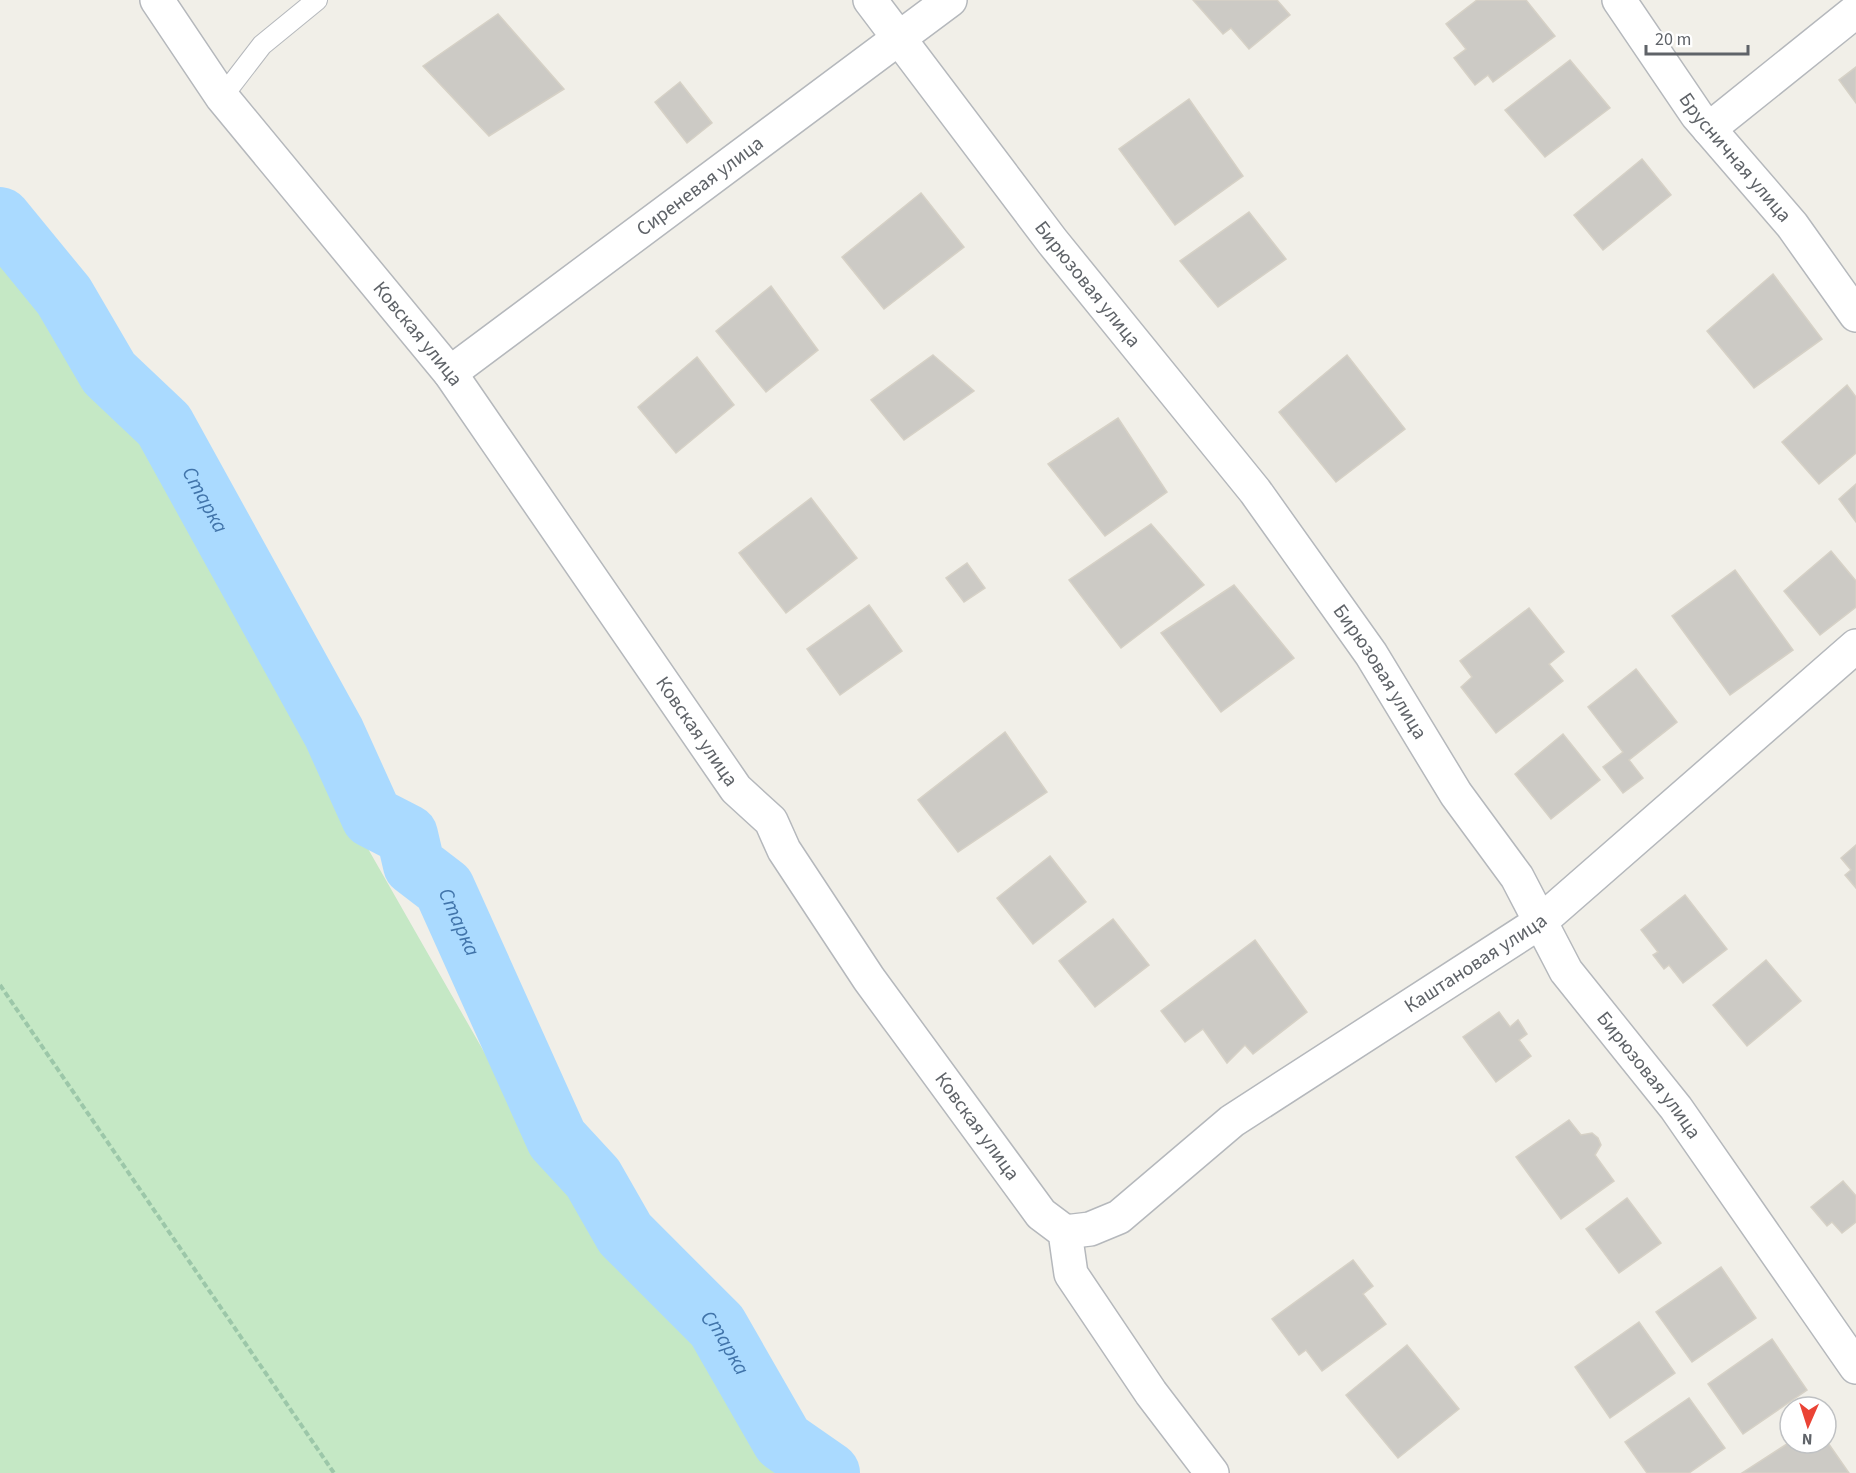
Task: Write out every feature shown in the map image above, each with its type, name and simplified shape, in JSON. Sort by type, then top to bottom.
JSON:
[{"type":"street","name":"Ковская улица","points":[[157,0],[222,97],[450,373],[736,789],[771,821],[784,850],[869,979],[1041,1214],[1065,1233]]},
{"type":"street","name":"Бирюзовая улица","points":[[870,0],[1052,241],[1255,491],[1371,654],[1456,794],[1517,877],[1566,971],[1676,1108],[1856,1367]]},
{"type":"street","name":"Сиреневая улица","points":[[450,373],[950,0]]},
{"type":"street","name":"Брусничная улица","points":[[1619,0],[1708,129],[1792,225],[1856,315]]},
{"type":"street","points":[[1708,129],[1856,11]]},
{"type":"street","name":"Каштановая улица","points":[[1065,1233],[1090,1229],[1119,1216],[1232,1121],[1540,922],[1856,646]]},
{"type":"street","points":[[1065,1233],[1071,1274],[1151,1393],[1212,1473]]},
{"type":"lane","points":[[222,97],[262,45],[317,0]]},
{"type":"path","points":[[0,985],[334,1473]]},
{"type":"green space","points":[[0,235],[57,304],[98,375],[153,456],[363,840],[547,1162],[774,1447],[809,1473],[0,1473]]},
{"type":"building","points":[[1193,0],[1277,0],[1290,15],[1249,49],[1231,28],[1223,34]]},
{"type":"building","points":[[1477,0],[1526,0],[1555,36],[1493,82],[1488,75],[1475,85],[1454,58],[1466,49],[1446,24]]},
{"type":"building","points":[[498,14],[564,89],[489,136],[423,66]]},
{"type":"building","points":[[1570,60],[1610,108],[1545,157],[1505,110]]},
{"type":"building","points":[[1856,67],[1856,103],[1839,80]]},
{"type":"building","points":[[680,82],[712,123],[687,143],[655,102]]},
{"type":"building","points":[[1189,99],[1243,176],[1175,225],[1119,149]]},
{"type":"building","points":[[1642,159],[1671,195],[1603,250],[1574,215]]},
{"type":"building","points":[[921,193],[964,247],[884,309],[842,257]]},
{"type":"building","points":[[1249,212],[1286,259],[1218,307],[1180,261]]},
{"type":"building","points":[[1773,274],[1822,339],[1754,388],[1707,331]]},
{"type":"building","points":[[771,286],[818,350],[766,392],[716,331]]},
{"type":"building","points":[[933,355],[974,391],[904,440],[871,400]]},
{"type":"building","points":[[1347,355],[1405,429],[1336,482],[1279,412]]},
{"type":"building","points":[[697,357],[734,405],[676,453],[638,407]]},
{"type":"building","points":[[1847,385],[1856,397],[1856,453],[1819,484],[1782,442]]},
{"type":"building","points":[[1118,418],[1167,492],[1105,536],[1048,464]]},
{"type":"building","points":[[1856,484],[1856,522],[1839,499]]},
{"type":"building","points":[[811,498],[857,558],[786,613],[739,553]]},
{"type":"building","points":[[1151,524],[1204,585],[1121,648],[1069,580]]},
{"type":"building","points":[[1831,551],[1856,581],[1856,607],[1820,635],[1784,591]]},
{"type":"building","points":[[967,563],[985,588],[964,602],[946,578]]},
{"type":"building","points":[[1735,570],[1793,650],[1730,695],[1672,616]]},
{"type":"building","points":[[1234,585],[1294,658],[1221,712],[1161,633]]},
{"type":"building","points":[[869,605],[902,651],[840,695],[807,649]]},
{"type":"building","points":[[1529,608],[1564,652],[1549,664],[1563,681],[1496,733],[1461,687],[1472,677],[1460,661]]},
{"type":"building","points":[[1636,669],[1677,722],[1629,760],[1643,778],[1623,793],[1603,767],[1623,752],[1588,707]]},
{"type":"building","points":[[1005,732],[1047,792],[958,852],[918,800]]},
{"type":"building","points":[[1563,734],[1600,780],[1551,819],[1515,774]]},
{"type":"building","points":[[1856,845],[1856,888],[1845,875],[1851,870],[1841,858]]},
{"type":"building","points":[[1050,856],[1086,902],[1033,944],[997,898]]},
{"type":"building","points":[[1685,895],[1727,949],[1683,983],[1669,965],[1664,969],[1653,955],[1658,952],[1641,930]]},
{"type":"building","points":[[1113,919],[1149,965],[1095,1007],[1059,961]]},
{"type":"building","points":[[1255,940],[1307,1012],[1253,1054],[1245,1045],[1227,1063],[1203,1029],[1185,1042],[1161,1011]]},
{"type":"building","points":[[1766,960],[1801,1001],[1747,1046],[1713,1005]]},
{"type":"building","points":[[1499,1012],[1510,1027],[1518,1020],[1527,1034],[1519,1040],[1531,1056],[1496,1082],[1463,1037]]},
{"type":"building","points":[[1569,1120],[1581,1135],[1592,1133],[1598,1138],[1601,1145],[1595,1155],[1614,1181],[1561,1219],[1516,1157]]},
{"type":"building","points":[[1843,1181],[1856,1196],[1856,1222],[1842,1233],[1832,1222],[1827,1226],[1811,1207]]},
{"type":"building","points":[[1627,1198],[1661,1243],[1619,1273],[1586,1229]]},
{"type":"building","points":[[1353,1260],[1373,1286],[1363,1294],[1386,1324],[1322,1371],[1306,1350],[1299,1355],[1272,1319]]},
{"type":"building","points":[[1721,1267],[1756,1318],[1692,1362],[1656,1312]]},
{"type":"building","points":[[1639,1322],[1675,1373],[1610,1418],[1575,1367]]},
{"type":"building","points":[[1772,1339],[1807,1390],[1800,1395],[1778,1395],[1778,1410],[1743,1434],[1708,1384]]},
{"type":"building","points":[[1407,1345],[1459,1409],[1398,1458],[1346,1395]]},
{"type":"building","points":[[1689,1398],[1725,1448],[1689,1473],[1647,1473],[1625,1442]]},
{"type":"building","points":[[1778,1450],[1778,1455],[1836,1455],[1849,1473],[1742,1473]]},
{"type":"waterway","name":"Старка","points":[[0,218],[64,296],[109,373],[164,425],[334,733],[372,817],[407,835],[414,865],[444,888],[557,1139],[593,1178],[625,1234],[717,1326],[783,1441],[829,1473]]}]
